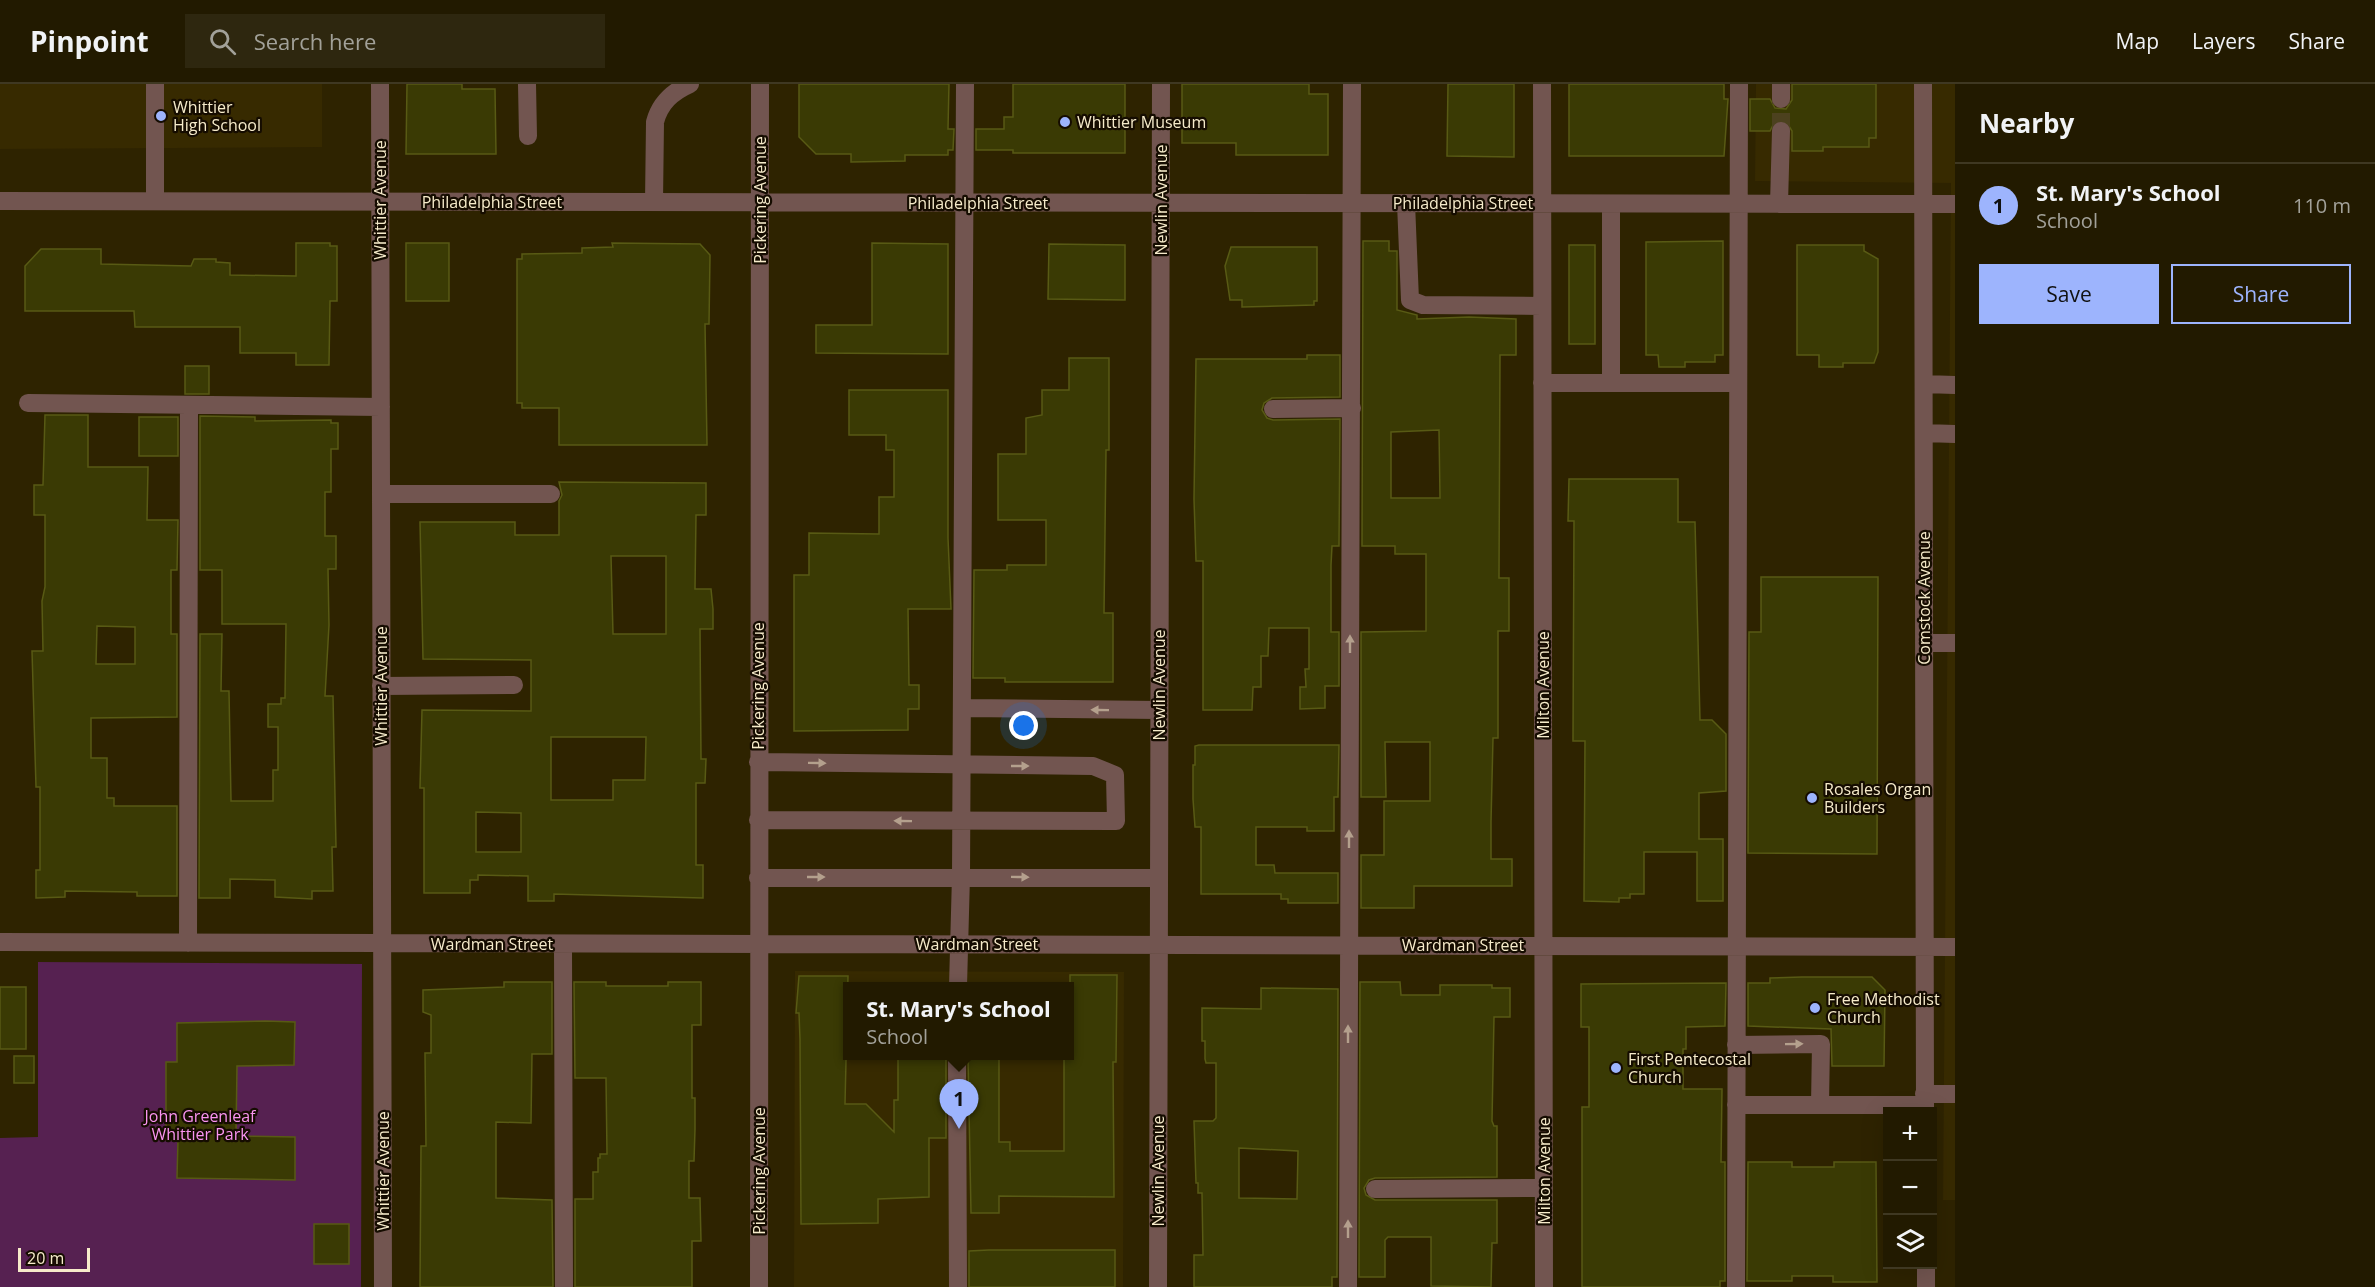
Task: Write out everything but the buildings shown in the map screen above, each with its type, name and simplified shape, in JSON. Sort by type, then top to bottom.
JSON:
[{"type":"street","points":[[155,84],[155,201]]},
{"type":"street","name":"Whittier Avenue","points":[[380,84],[383,1287]]},
{"type":"street","points":[[527,84],[528,136]]},
{"type":"street","points":[[654,202],[655,122],[658,109],[679,89],[690,84]]},
{"type":"street","name":"Pickering Avenue","points":[[759,1287],[760,84]]},
{"type":"street","points":[[958,982],[962,822],[965,84]]},
{"type":"street","name":"Newlin Avenue","points":[[1158,1287],[1157,943],[1161,84]]},
{"type":"street","points":[[1348,1287],[1352,84]]},
{"type":"street","name":"Milton Avenue","points":[[1542,84],[1544,1287]]},
{"type":"street","points":[[1736,1287],[1739,84]]},
{"type":"street","name":"Comstock Avenue","points":[[1923,84],[1924,1103]]},
{"type":"street","points":[[1779,204],[1781,131]]},
{"type":"street","name":"Philadelphia Street","points":[[0,201],[1955,204]]},
{"type":"street","points":[[1406,204],[1410,300],[1423,304],[1542,306]]},
{"type":"street","points":[[1611,204],[1611,383]]},
{"type":"street","points":[[1542,383],[1738,383]]},
{"type":"street","points":[[1924,384],[1955,385]]},
{"type":"street","points":[[28,403],[381,407]]},
{"type":"street","points":[[188,943],[189,405]]},
{"type":"street","points":[[1273,409],[1352,408]]},
{"type":"street","points":[[1924,433],[1955,434]]},
{"type":"street","points":[[381,494],[551,494]]},
{"type":"street","points":[[1924,643],[1955,643]]},
{"type":"street","points":[[381,686],[514,685]]},
{"type":"street","points":[[962,708],[1159,711]]},
{"type":"street","points":[[758,762],[1092,766],[1115,775],[1116,821],[758,820]]},
{"type":"street","points":[[758,878],[961,876],[1158,878]]},
{"type":"street","name":"Wardman Street","points":[[0,942],[758,946],[1157,943],[1955,947]]},
{"type":"street","points":[[563,945],[564,1287]]},
{"type":"street","points":[[1736,1045],[1821,1044],[1820,1105]]},
{"type":"street","points":[[957,1060],[958,1287]]},
{"type":"street","points":[[1736,1105],[1924,1103],[1955,1094]]},
{"type":"street","points":[[1375,1189],[1544,1188]]},
{"type":"street","points":[[1926,1269],[1926,1287]]},
{"type":"shaded area","name":"Whittier High School","points":[[0,84],[322,84],[322,147],[0,149]]},
{"type":"shaded area","points":[[1756,84],[1955,84],[1955,1200],[1943,1200],[1951,183],[1755,181]]},
{"type":"shaded area","points":[[795,971],[1124,972],[1123,1287],[794,1287]]},
{"type":"green space","name":"John Greenleaf Whittier Park","points":[[38,962],[362,964],[361,1287],[0,1287],[0,1138],[38,1137]]},
{"type":"tunnel","points":[[1781,99],[1781,131]]},
{"type":"place","name":"Whittier High School","points":[[161,116]]},
{"type":"place","name":"Whittier Museum","points":[[1065,122]]},
{"type":"place","name":"Rosales Organ Builders","points":[[1812,798]]},
{"type":"place","name":"Free Methodist Church","points":[[1815,1008]]},
{"type":"place","name":"First Pentecostal Church","points":[[1616,1068]]},
{"type":"place","name":"St. Mary's School","points":[[959,1129]]}]
